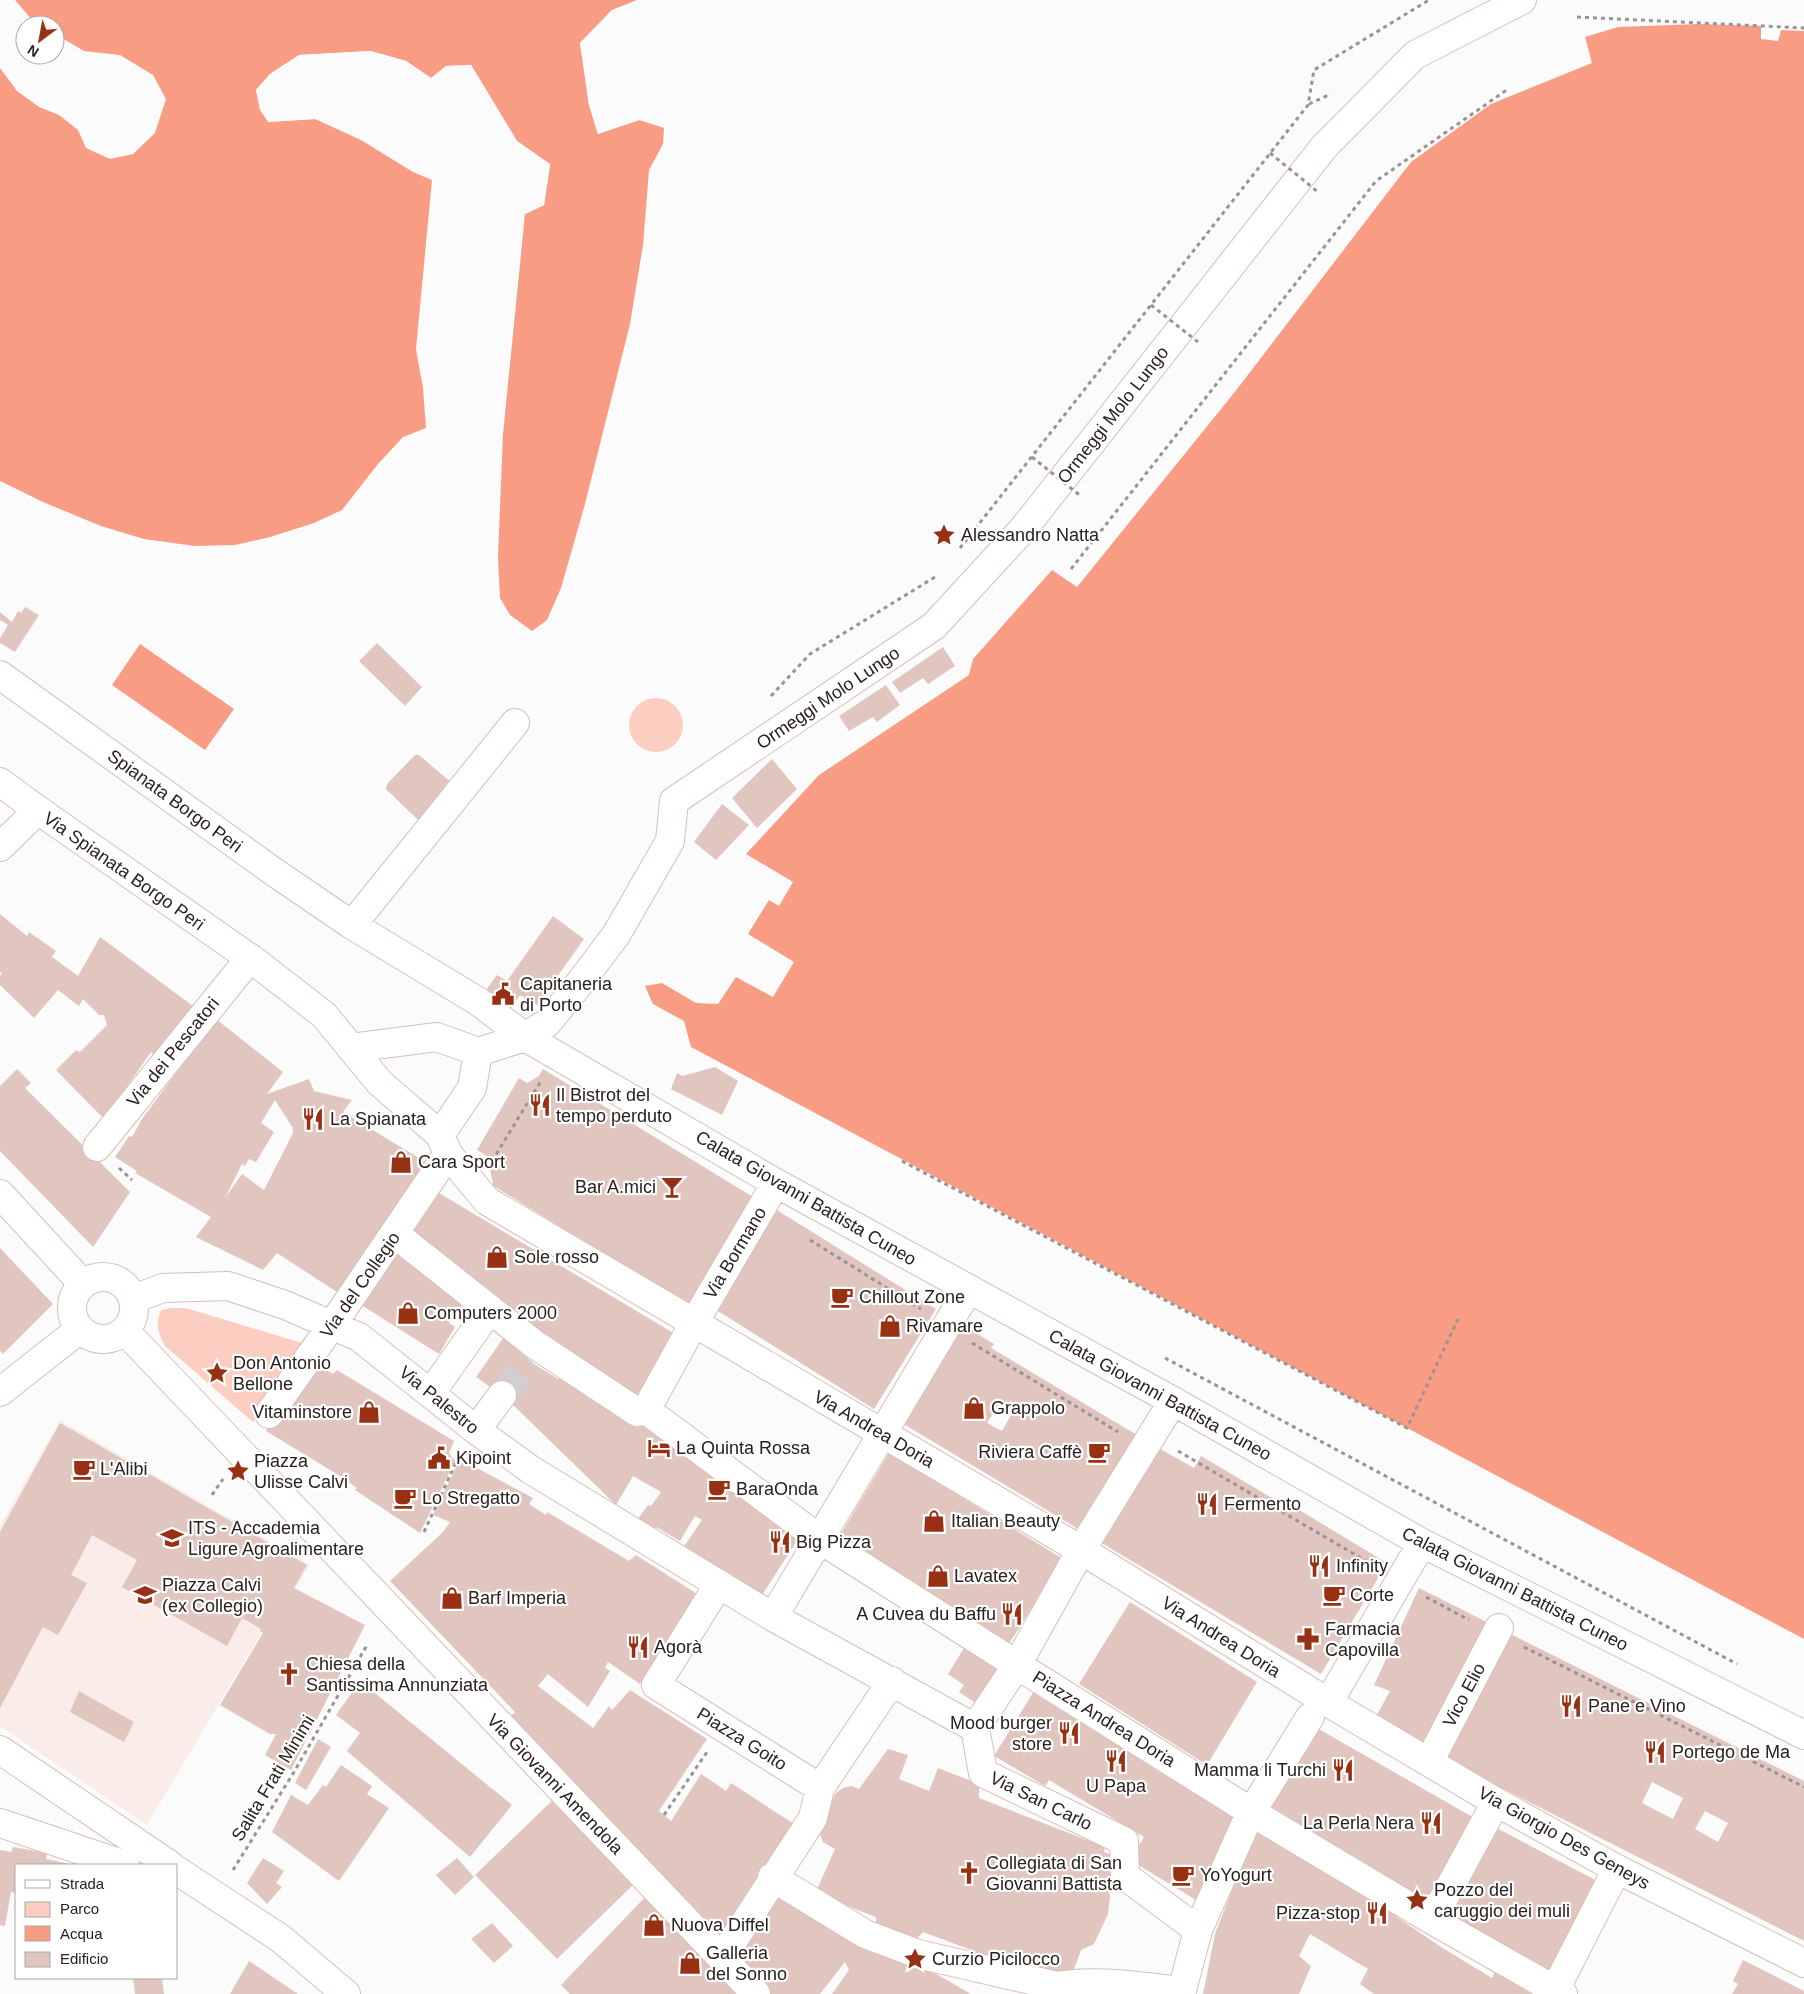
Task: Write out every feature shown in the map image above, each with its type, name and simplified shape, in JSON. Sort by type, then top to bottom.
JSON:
[{"type":"street","name":"Ormeggi Molo Lungo","points":[[525,1037],[546,1023],[616,935],[670,841],[674,801],[934,626],[1024,528],[1324,147],[1415,56],[1522,0]]},
{"type":"street","name":"Spianata Borgo Peri","points":[[0,675],[352,925],[479,1002],[525,1037]]},
{"type":"street","points":[[352,925],[515,722]]},
{"type":"street","name":"Via Spianata Borgo Peri","points":[[0,782],[250,958],[324,1015],[351,1048]]},
{"type":"street","points":[[0,847],[38,810]]},
{"type":"street","name":"Via dei Pescatori","points":[[97,1147],[250,958]]},
{"type":"street","points":[[351,1048],[437,1037],[478,1052],[525,1037]]},
{"type":"street","name":"Calata Giovanni Battista Cuneo","points":[[525,1037],[776,1183],[1173,1401],[1422,1543],[1804,1735]]},
{"type":"street","name":"Via Andrea Doria","points":[[351,1048],[380,1083],[444,1144],[487,1201],[881,1434],[1082,1550],[1325,1704]]},
{"type":"street","name":"Via del Collegio","points":[[269,1414],[395,1234],[472,1088],[478,1052]]},
{"type":"street","name":"Via Bormano","points":[[646,1410],[694,1323],[776,1183]]},
{"type":"street","points":[[0,1194],[83,1284]]},
{"type":"street","points":[[395,1234],[490,1309],[536,1355],[637,1412],[646,1410],[821,1540],[1017,1665],[975,1728],[892,1681],[820,1788],[813,1818],[772,1877],[722,1958]]},
{"type":"street","points":[[92,1278],[112,1278],[128,1289],[133,1299],[134,1316],[125,1331],[107,1339],[92,1337],[80,1329],[74,1320],[72,1300],[76,1291],[92,1278]]},
{"type":"street","name":"Via Palestro","points":[[133,1299],[163,1288],[228,1286],[285,1305],[359,1337],[476,1430],[530,1470],[773,1617],[892,1681]]},
{"type":"street","points":[[773,1617],[821,1540],[881,1434],[968,1290]]},
{"type":"street","points":[[431,1393],[490,1309]]},
{"type":"street","points":[[0,1392],[80,1329]]},
{"type":"street","name":"Via Giovanni Amendola","points":[[125,1331],[354,1574],[756,1994]]},
{"type":"street","points":[[476,1430],[502,1395]]},
{"type":"street","name":"Piazza Andrea Doria","points":[[1173,1401],[1082,1550],[1017,1665],[1254,1815],[1559,1992]]},
{"type":"street","points":[[772,1877],[865,1934],[918,1954],[1057,1986],[1074,1983],[1108,1989],[1181,1992],[1198,1930],[1254,1815],[1325,1704],[1422,1543]]},
{"type":"street","name":"Piazza Goito","points":[[719,1584],[656,1685],[820,1788]]},
{"type":"street","name":"Vico Elio","points":[[1429,1762],[1498,1631]]},
{"type":"street","name":"Via Giorgio Des Geneys","points":[[1325,1704],[1616,1869],[1804,1963]]},
{"type":"street","name":"Via San Carlo","points":[[975,1728],[983,1773],[1124,1840],[1125,1876],[1198,1930]]},
{"type":"street","points":[[0,1750],[169,1864]]},
{"type":"street","points":[[1432,1920],[1496,1802]]},
{"type":"street","points":[[0,1824],[122,1864]]},
{"type":"street","points":[[1559,1992],[1616,1869]]},
{"type":"street","points":[[183,1879],[280,1938],[346,1994]]},
{"type":"path","points":[[958,550],[1308,104],[1314,70],[1429,0]]},
{"type":"path","points":[[1577,17],[1804,28]]},
{"type":"path","points":[[1071,569],[1376,181],[1508,89]]},
{"type":"path","points":[[1270,153],[1318,192]]},
{"type":"path","points":[[1151,305],[1198,342]]},
{"type":"path","points":[[1032,457],[1082,498]]},
{"type":"path","points":[[765,703],[810,654],[940,574]]},
{"type":"path","points":[[536,1078],[550,1086]]},
{"type":"path","points":[[489,1167],[542,1081]]},
{"type":"path","points":[[902,1161],[1407,1428],[1458,1320]]},
{"type":"path","points":[[809,1239],[988,1354],[1125,1436]]},
{"type":"path","points":[[424,1532],[460,1454],[476,1430]]},
{"type":"path","points":[[1197,1462],[1374,1565]]},
{"type":"path","points":[[1425,1597],[1498,1631],[1804,1787]]},
{"type":"path","name":"Salita Frati Minimi","points":[[232,1873],[294,1772],[367,1645]]},
{"type":"path","points":[[664,1815],[706,1754]]},
{"type":"shaded area","name":"Piazza Calvi (ex Collegio)","points":[[60,1420],[310,1565],[272,1625],[261,1633],[147,1825],[0,1726],[0,1526]]},
{"type":"green space","points":[[651,698],[661,698],[671,702],[679,710],[683,725],[679,740],[671,748],[661,752],[651,752],[641,748],[633,740],[629,730],[629,720],[633,710],[641,702]]},
{"type":"green space","points":[[186,1308],[305,1344],[253,1422],[165,1346],[159,1333],[158,1320],[161,1310]]},
{"type":"water","points":[[0,0],[637,0],[612,10],[580,43],[589,105],[598,134],[639,120],[664,128],[663,144],[649,170],[643,245],[630,324],[585,504],[561,588],[547,620],[532,631],[510,615],[500,598],[498,557],[503,434],[525,214],[544,205],[550,165],[517,141],[471,65],[446,66],[431,78],[406,61],[371,51],[299,55],[270,74],[256,90],[260,110],[268,122],[315,119],[361,140],[413,172],[432,180],[416,349],[423,388],[426,428],[403,437],[378,464],[342,510],[314,523],[270,537],[235,545],[195,546],[144,539],[101,526],[43,502],[0,481]]},
{"type":"water","points":[[1698,24],[1761,26],[1761,39],[1778,41],[1781,30],[1804,31],[1804,1639],[691,1047],[684,1021],[653,1004],[645,986],[662,983],[696,1003],[718,1004],[736,977],[773,997],[794,962],[748,934],[769,900],[779,906],[793,882],[746,854],[819,775],[969,675],[973,659],[1052,570],[1077,587],[1234,393],[1411,162],[1491,104],[1592,63],[1585,37],[1618,27]]},
{"type":"water","points":[[140,644],[234,709],[205,750],[112,685]]},
{"type":"pier","points":[[0,0],[15,0],[28,15],[15,15],[15,65],[65,65],[65,40],[84,51],[120,55],[153,75],[166,99],[155,133],[133,154],[110,159],[86,148],[78,130],[59,115],[39,107],[17,91],[0,68]]},
{"type":"pier","points":[[639,0],[613,12],[582,44],[591,104],[600,131],[639,118],[666,127],[639,120],[598,134],[589,105],[580,43],[612,10]]},
{"type":"pier","points":[[370,51],[406,61],[431,78],[446,66],[471,65],[517,141],[550,164],[544,205],[525,214],[523,212],[542,203],[548,166],[515,142],[470,67],[447,68],[431,80],[405,64],[370,53],[300,58],[271,76],[259,90],[263,109],[269,120],[316,117],[315,119],[268,122],[261,110],[256,90],[270,74],[299,55]]},
{"type":"building","points":[[25,607],[39,615],[15,652],[0,643],[0,638],[8,625],[0,620],[0,612],[12,622],[18,611],[21,613]]},
{"type":"building","points":[[377,643],[422,687],[405,706],[359,661]]},
{"type":"building","points":[[943,647],[955,666],[928,684],[923,678],[900,693],[892,682]]},
{"type":"building","points":[[886,685],[900,705],[877,722],[873,717],[849,731],[839,716]]},
{"type":"building","points":[[415,755],[419,755],[453,784],[423,820],[417,819],[386,789],[387,784]]},
{"type":"building","points":[[772,759],[797,789],[757,828],[732,798]]},
{"type":"building","points":[[722,804],[749,825],[716,860],[694,842]]},
{"type":"building","points":[[0,914],[27,936],[29,932],[56,951],[52,957],[78,976],[100,937],[193,1006],[159,1060],[151,1052],[104,1119],[56,1070],[76,1050],[80,1052],[107,1025],[104,1015],[99,1015],[83,999],[79,1006],[58,990],[34,1018],[0,985],[2,973],[0,972]]},
{"type":"building","points":[[553,916],[584,939],[537,1005],[520,995],[509,1011],[484,993],[497,975],[507,981]]},
{"type":"building","points":[[216,1019],[283,1072],[267,1094],[309,1079],[314,1091],[352,1100],[343,1112],[432,1166],[343,1296],[277,1253],[263,1270],[196,1237],[211,1217],[135,1173],[137,1171],[115,1157],[129,1136],[132,1137],[142,1119]],"holes":[[[275,1100],[293,1128],[293,1133],[264,1190],[242,1174],[225,1198],[242,1164],[245,1166],[249,1159],[256,1162],[274,1132],[261,1123]]]},
{"type":"building","points":[[715,1067],[738,1081],[722,1115],[671,1089],[677,1073],[682,1076]]},
{"type":"building","points":[[17,1069],[31,1083],[25,1088],[130,1192],[93,1247],[0,1151],[0,1086]]},
{"type":"building","points":[[543,1069],[758,1200],[694,1309],[492,1185],[487,1156],[477,1150],[519,1078],[527,1083],[539,1076]]},
{"type":"building","points":[[429,1187],[680,1337],[639,1402],[516,1320],[402,1231]]},
{"type":"building","points":[[772,1207],[936,1309],[874,1409],[710,1306]]},
{"type":"building","points":[[395,1241],[467,1297],[449,1323],[455,1327],[439,1354],[355,1301]]},
{"type":"building","points":[[0,1248],[53,1304],[3,1354],[0,1351]]},
{"type":"building","points":[[961,1324],[994,1344],[991,1348],[1137,1435],[1080,1530],[902,1423]],"holes":[[[1000,1402],[1014,1410],[1002,1431],[987,1423]]]},
{"type":"building","points":[[504,1337],[528,1357],[526,1359],[558,1379],[563,1372],[648,1426],[800,1536],[762,1595],[681,1551],[702,1520],[695,1516],[680,1541],[656,1527],[651,1535],[635,1523],[648,1505],[651,1506],[661,1492],[633,1476],[616,1505],[507,1399],[476,1377]]},
{"type":"building","points":[[314,1362],[333,1374],[337,1370],[454,1441],[449,1453],[455,1461],[420,1533],[355,1490],[357,1488],[345,1479],[266,1431]]},
{"type":"building","points":[[60,1423],[307,1565],[294,1588],[365,1625],[291,1770],[265,1755],[276,1734],[270,1734],[220,1705],[263,1633],[260,1631],[261,1629],[242,1618],[227,1646],[122,1587],[137,1560],[92,1535],[71,1575],[87,1583],[58,1635],[43,1627],[0,1708],[0,1532]]},
{"type":"building","points":[[1157,1447],[1194,1468],[1201,1456],[1289,1508],[1291,1505],[1387,1563],[1321,1674],[1100,1542]]},
{"type":"building","points":[[889,1453],[1063,1559],[1005,1650],[836,1542]]},
{"type":"building","points":[[460,1459],[533,1498],[529,1504],[546,1515],[547,1512],[629,1561],[636,1555],[697,1594],[640,1684],[608,1662],[605,1668],[610,1671],[588,1707],[548,1674],[538,1686],[593,1728],[609,1706],[612,1710],[630,1690],[707,1739],[659,1811],[671,1821],[701,1774],[726,1791],[731,1783],[797,1826],[723,1948],[508,1719],[515,1712],[390,1581],[443,1532],[450,1522],[433,1515]]},
{"type":"building","points":[[1419,1588],[1804,1781],[1804,1941],[1440,1757],[1428,1746],[1377,1715],[1390,1691],[1374,1685]],"holes":[[[1652,1782],[1683,1798],[1673,1819],[1642,1803]],[[1705,1811],[1728,1823],[1718,1842],[1695,1829]]]},
{"type":"building","points":[[1130,1602],[1257,1682],[1207,1765],[1079,1684]]},
{"type":"building","points":[[967,1643],[1002,1666],[977,1704],[959,1692],[964,1685],[948,1674]]},
{"type":"building","points":[[360,1681],[512,1805],[470,1857],[347,1751],[360,1733],[336,1715]]},
{"type":"building","points":[[79,1691],[134,1722],[124,1742],[70,1712]]},
{"type":"building","points":[[1034,1691],[1239,1814],[1196,1900],[1130,1860],[1144,1837],[1049,1780],[1045,1786],[994,1756]]},
{"type":"building","points":[[1317,1728],[1483,1823],[1432,1913],[1265,1814]]},
{"type":"building","points":[[318,1739],[331,1747],[306,1790],[295,1783]]},
{"type":"building","name":"Collegiata di San Giovanni Battista","points":[[888,1749],[908,1755],[899,1779],[929,1791],[938,1768],[979,1784],[979,1798],[1105,1847],[1104,1852],[1119,1858],[1108,1889],[1110,1896],[1108,1914],[1094,1944],[1081,1950],[1070,1980],[1049,1979],[923,1932],[911,1945],[876,1932],[876,1917],[815,1894],[835,1849],[823,1842],[820,1834],[835,1794],[843,1788],[851,1786],[859,1789]]},
{"type":"building","points":[[341,1765],[372,1786],[367,1794],[389,1808],[339,1881],[272,1832],[291,1795],[308,1805],[323,1785],[326,1787]]},
{"type":"building","points":[[556,1797],[637,1881],[557,1959],[475,1875]]},
{"type":"building","points":[[1259,1822],[1398,1915],[1397,1917],[1441,1947],[1492,1978],[1495,1972],[1536,1994],[1374,1994],[1360,1984],[1368,1969],[1310,1934],[1299,1956],[1311,1966],[1299,1994],[1203,1994],[1215,1934]]},
{"type":"building","points":[[1487,1823],[1599,1882],[1549,1976],[1438,1916]]},
{"type":"building","points":[[13,1847],[47,1853],[46,1859],[70,1864],[15,1864],[15,1893],[11,1892],[5,1926],[0,1925],[0,1850],[11,1852]]},
{"type":"building","points":[[263,1858],[284,1871],[276,1883],[282,1887],[267,1904],[247,1883]]},
{"type":"building","points":[[457,1858],[474,1877],[455,1895],[436,1875]]},
{"type":"building","points":[[773,1886],[873,1944],[938,1975],[971,1994],[832,1994],[849,1970],[845,1962],[820,1994],[768,1994],[730,1952]]},
{"type":"building","points":[[648,1894],[744,1994],[570,1994],[561,1985]]},
{"type":"building","points":[[492,1923],[513,1946],[494,1963],[471,1939]]},
{"type":"building","points":[[1743,1960],[1804,1991],[1804,1994],[1732,1994],[1738,1984],[1733,1981]]},
{"type":"building","points":[[249,1961],[298,1994],[230,1994]]},
{"type":"building","points":[[133,1979],[162,1979],[164,1994],[135,1994]]},
{"type":"tunnel","points":[[502,1395],[531,1361]]},
{"type":"place","name":"Alessandro Natta","points":[[944,535]]},
{"type":"place","name":"Capitaneria di Porto","points":[[503,994]]},
{"type":"place","name":"Il Bistrot del tempo perduto","points":[[540,1105]]},
{"type":"place","name":"La Spianata","points":[[313,1119]]},
{"type":"place","name":"Cara Sport","points":[[401,1162]]},
{"type":"place","name":"Bar A.mici","points":[[672,1187]]},
{"type":"place","name":"Sole rosso","points":[[497,1257]]},
{"type":"place","name":"Chillout Zone","points":[[842,1297]]},
{"type":"place","name":"Computers 2000","points":[[408,1313]]},
{"type":"place","name":"Rivamare","points":[[890,1326]]},
{"type":"place","name":"Don Antonio Bellone","points":[[217,1373]]},
{"type":"place","name":"Grappolo","points":[[974,1408]]},
{"type":"place","name":"Vitaminstore","points":[[369,1412]]},
{"type":"place","name":"La Quinta Rossa","points":[[659,1448]]},
{"type":"place","name":"Riviera Caffè","points":[[1099,1452]]},
{"type":"place","name":"Kipoint","points":[[439,1458]]},
{"type":"place","name":"L'Alibi","points":[[84,1469]]},
{"type":"place","name":"Piazza Ulisse Calvi","points":[[238,1471]]},
{"type":"place","name":"BaraOnda","points":[[719,1489]]},
{"type":"place","name":"Lo Stregatto","points":[[405,1498]]},
{"type":"place","name":"Fermento","points":[[1207,1504]]},
{"type":"place","name":"Italian Beauty","points":[[934,1521]]},
{"type":"place","name":"ITS - Accademia Ligure Agroalimentare","points":[[172,1538]]},
{"type":"place","name":"Big Pizza","points":[[780,1542]]},
{"type":"place","name":"Infinity","points":[[1319,1566]]},
{"type":"place","name":"Lavatex","points":[[938,1576]]},
{"type":"place","name":"Piazza Calvi (ex Collegio)","points":[[145,1595]]},
{"type":"place","name":"Corte","points":[[1334,1595]]},
{"type":"place","name":"Barf Imperia","points":[[452,1598]]},
{"type":"place","name":"A Cuvea du Baffu","points":[[1012,1614]]},
{"type":"place","name":"Farmacia Capovilla","points":[[1308,1639]]},
{"type":"place","name":"Agorà","points":[[638,1647]]},
{"type":"place","name":"Chiesa della Santissima Annunziata","points":[[289,1674]]},
{"type":"place","name":"Pane e Vino","points":[[1571,1706]]},
{"type":"place","name":"Mood burger store","points":[[1069,1733]]},
{"type":"place","name":"Portego de Ma","points":[[1655,1752]]},
{"type":"place","name":"U Papa","points":[[1116,1761]]},
{"type":"place","name":"Mamma li Turchi","points":[[1343,1770]]},
{"type":"place","name":"La Perla Nera","points":[[1431,1823]]},
{"type":"place","name":"Collegiata di San Giovanni Battista","points":[[969,1873]]},
{"type":"place","name":"YoYogurt","points":[[1183,1875]]},
{"type":"place","name":"Pozzo del caruggio dei muli","points":[[1417,1900]]},
{"type":"place","name":"Pizza-stop","points":[[1377,1913]]},
{"type":"place","name":"Nuova Diffel","points":[[654,1925]]},
{"type":"place","name":"Curzio Picilocco","points":[[915,1959]]},
{"type":"place","name":"Galleria del Sonno","points":[[690,1963]]}]
